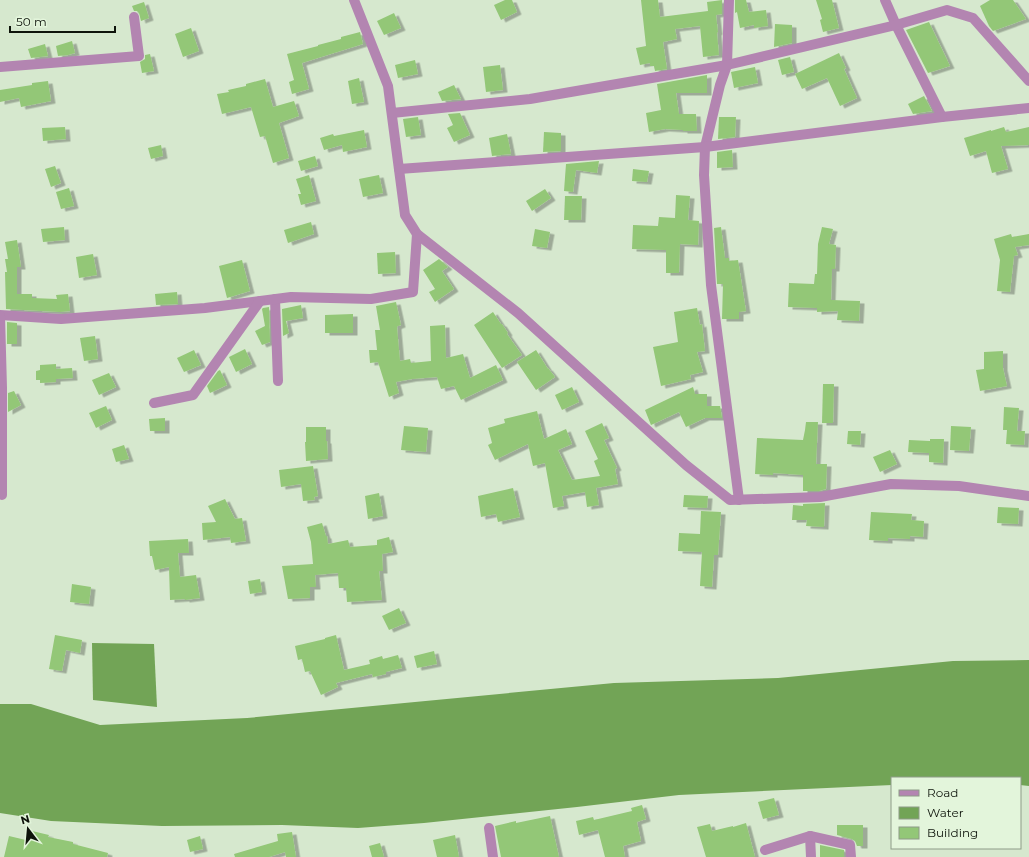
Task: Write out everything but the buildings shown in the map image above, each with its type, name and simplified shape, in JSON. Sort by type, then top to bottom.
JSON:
[{"type":"street","points":[[354,0],[388,86],[405,215],[417,234],[518,313],[686,465],[730,500],[820,497],[891,484],[959,486],[1029,496]]},
{"type":"street","points":[[729,0],[727,65],[720,85],[705,147],[704,175],[711,285],[739,500]]},
{"type":"street","points":[[885,0],[942,117]]},
{"type":"street","points":[[392,113],[530,99],[727,65],[896,25],[947,10],[973,18],[1029,81]]},
{"type":"street","points":[[0,67],[139,56],[134,17]]},
{"type":"street","points":[[399,169],[705,147],[942,117],[1029,108]]},
{"type":"street","points":[[2,495],[0,315],[61,319],[205,308],[291,297],[371,299],[413,292],[417,234]]},
{"type":"street","points":[[275,299],[278,381]]},
{"type":"street","points":[[154,403],[193,395],[260,301]]},
{"type":"street","points":[[489,828],[493,857]]},
{"type":"street","points":[[765,850],[810,836],[850,846],[851,857]]},
{"type":"street","points":[[810,836],[811,857]]},
{"type":"water","points":[[92,643],[154,644],[157,707],[93,700]]},
{"type":"water","points":[[1029,660],[1029,786],[1021,785],[1021,777],[891,777],[891,785],[679,795],[424,823],[358,828],[282,825],[162,826],[51,821],[0,813],[0,704],[31,704],[100,725],[247,718],[614,683],[778,678],[953,661]]}]
